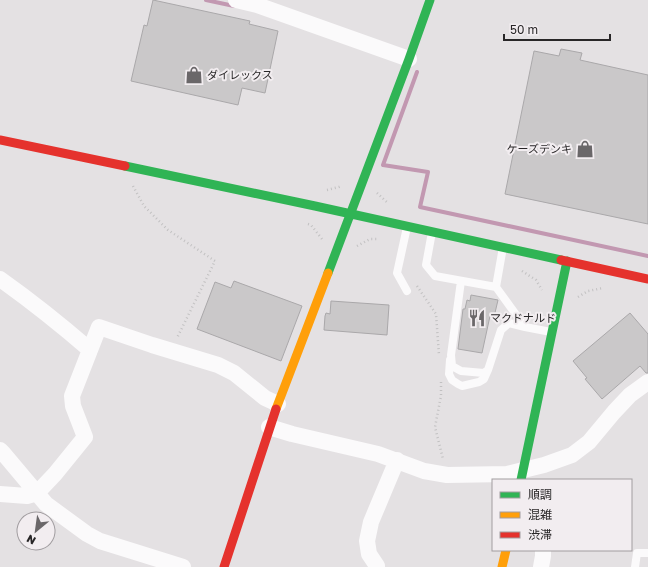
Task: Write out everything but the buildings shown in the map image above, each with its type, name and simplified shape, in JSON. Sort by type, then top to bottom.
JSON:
[{"type":"street","points":[[236,0],[257,5],[410,59]]},
{"type":"street","points":[[224,567],[270,426],[410,59],[430,0]]},
{"type":"street","points":[[0,140],[351,214],[648,279]]},
{"type":"street","points":[[522,475],[567,262]]},
{"type":"street","points":[[0,279],[60,324],[90,350]]},
{"type":"street","points":[[0,494],[27,496],[37,492],[56,474],[85,437],[73,406],[72,396],[98,327],[218,365],[234,374],[265,398],[278,404]]},
{"type":"street","points":[[270,426],[292,434],[378,454],[424,471],[447,475],[522,475],[572,455],[589,442],[630,395],[648,382]]},
{"type":"street","points":[[0,450],[46,504],[87,534],[100,541],[183,567]]},
{"type":"street","points":[[378,567],[369,554],[366,542],[371,522],[397,460]]},
{"type":"street","points":[[502,567],[506,551]]},
{"type":"street","points":[[541,567],[543,551]]},
{"type":"lane","points":[[406,291],[397,272],[408,227]]},
{"type":"lane","points":[[432,232],[426,265],[435,276],[496,287],[525,327]]},
{"type":"lane","points":[[496,287],[503,247]]},
{"type":"lane","points":[[461,281],[449,374],[452,380],[458,384],[462,386],[479,382],[484,379],[501,330],[509,323],[552,332]]},
{"type":"lane","points":[[451,355],[452,366],[461,371],[484,373],[488,370]]},
{"type":"lane","points":[[635,567],[636,553],[648,553]]},
{"type":"path","points":[[326,190],[339,187],[346,183]]},
{"type":"path","points":[[133,186],[144,206],[168,230],[214,261],[171,351]]},
{"type":"path","points":[[352,249],[370,239],[379,238]]},
{"type":"path","points":[[500,265],[520,269],[536,280],[543,291]]},
{"type":"path","points":[[416,284],[436,314],[439,358]]},
{"type":"path","points":[[576,298],[588,291],[604,288]]},
{"type":"path","points":[[440,381],[441,396],[435,426],[447,475]]},
{"type":"waterway","points":[[206,0],[234,6]]},
{"type":"waterway","points":[[417,72],[383,165],[428,172],[420,207],[648,256]]},
{"type":"traffic: fast","points":[[328,273],[430,0]]},
{"type":"traffic: fast","points":[[125,166],[561,260]]},
{"type":"traffic: fast","points":[[521,479],[567,261]]},
{"type":"traffic: slow","points":[[276,409],[328,273]]},
{"type":"traffic: slow","points":[[502,567],[506,551]]},
{"type":"traffic: jam","points":[[0,140],[125,166]]},
{"type":"traffic: jam","points":[[561,260],[648,279]]},
{"type":"traffic: jam","points":[[224,567],[276,409]]},
{"type":"place","name":"ダイレックス","points":[[194,75]]},
{"type":"place","name":"ケーズデンキ","points":[[585,149]]},
{"type":"place","name":"マクドナルド","points":[[477,318]]}]
